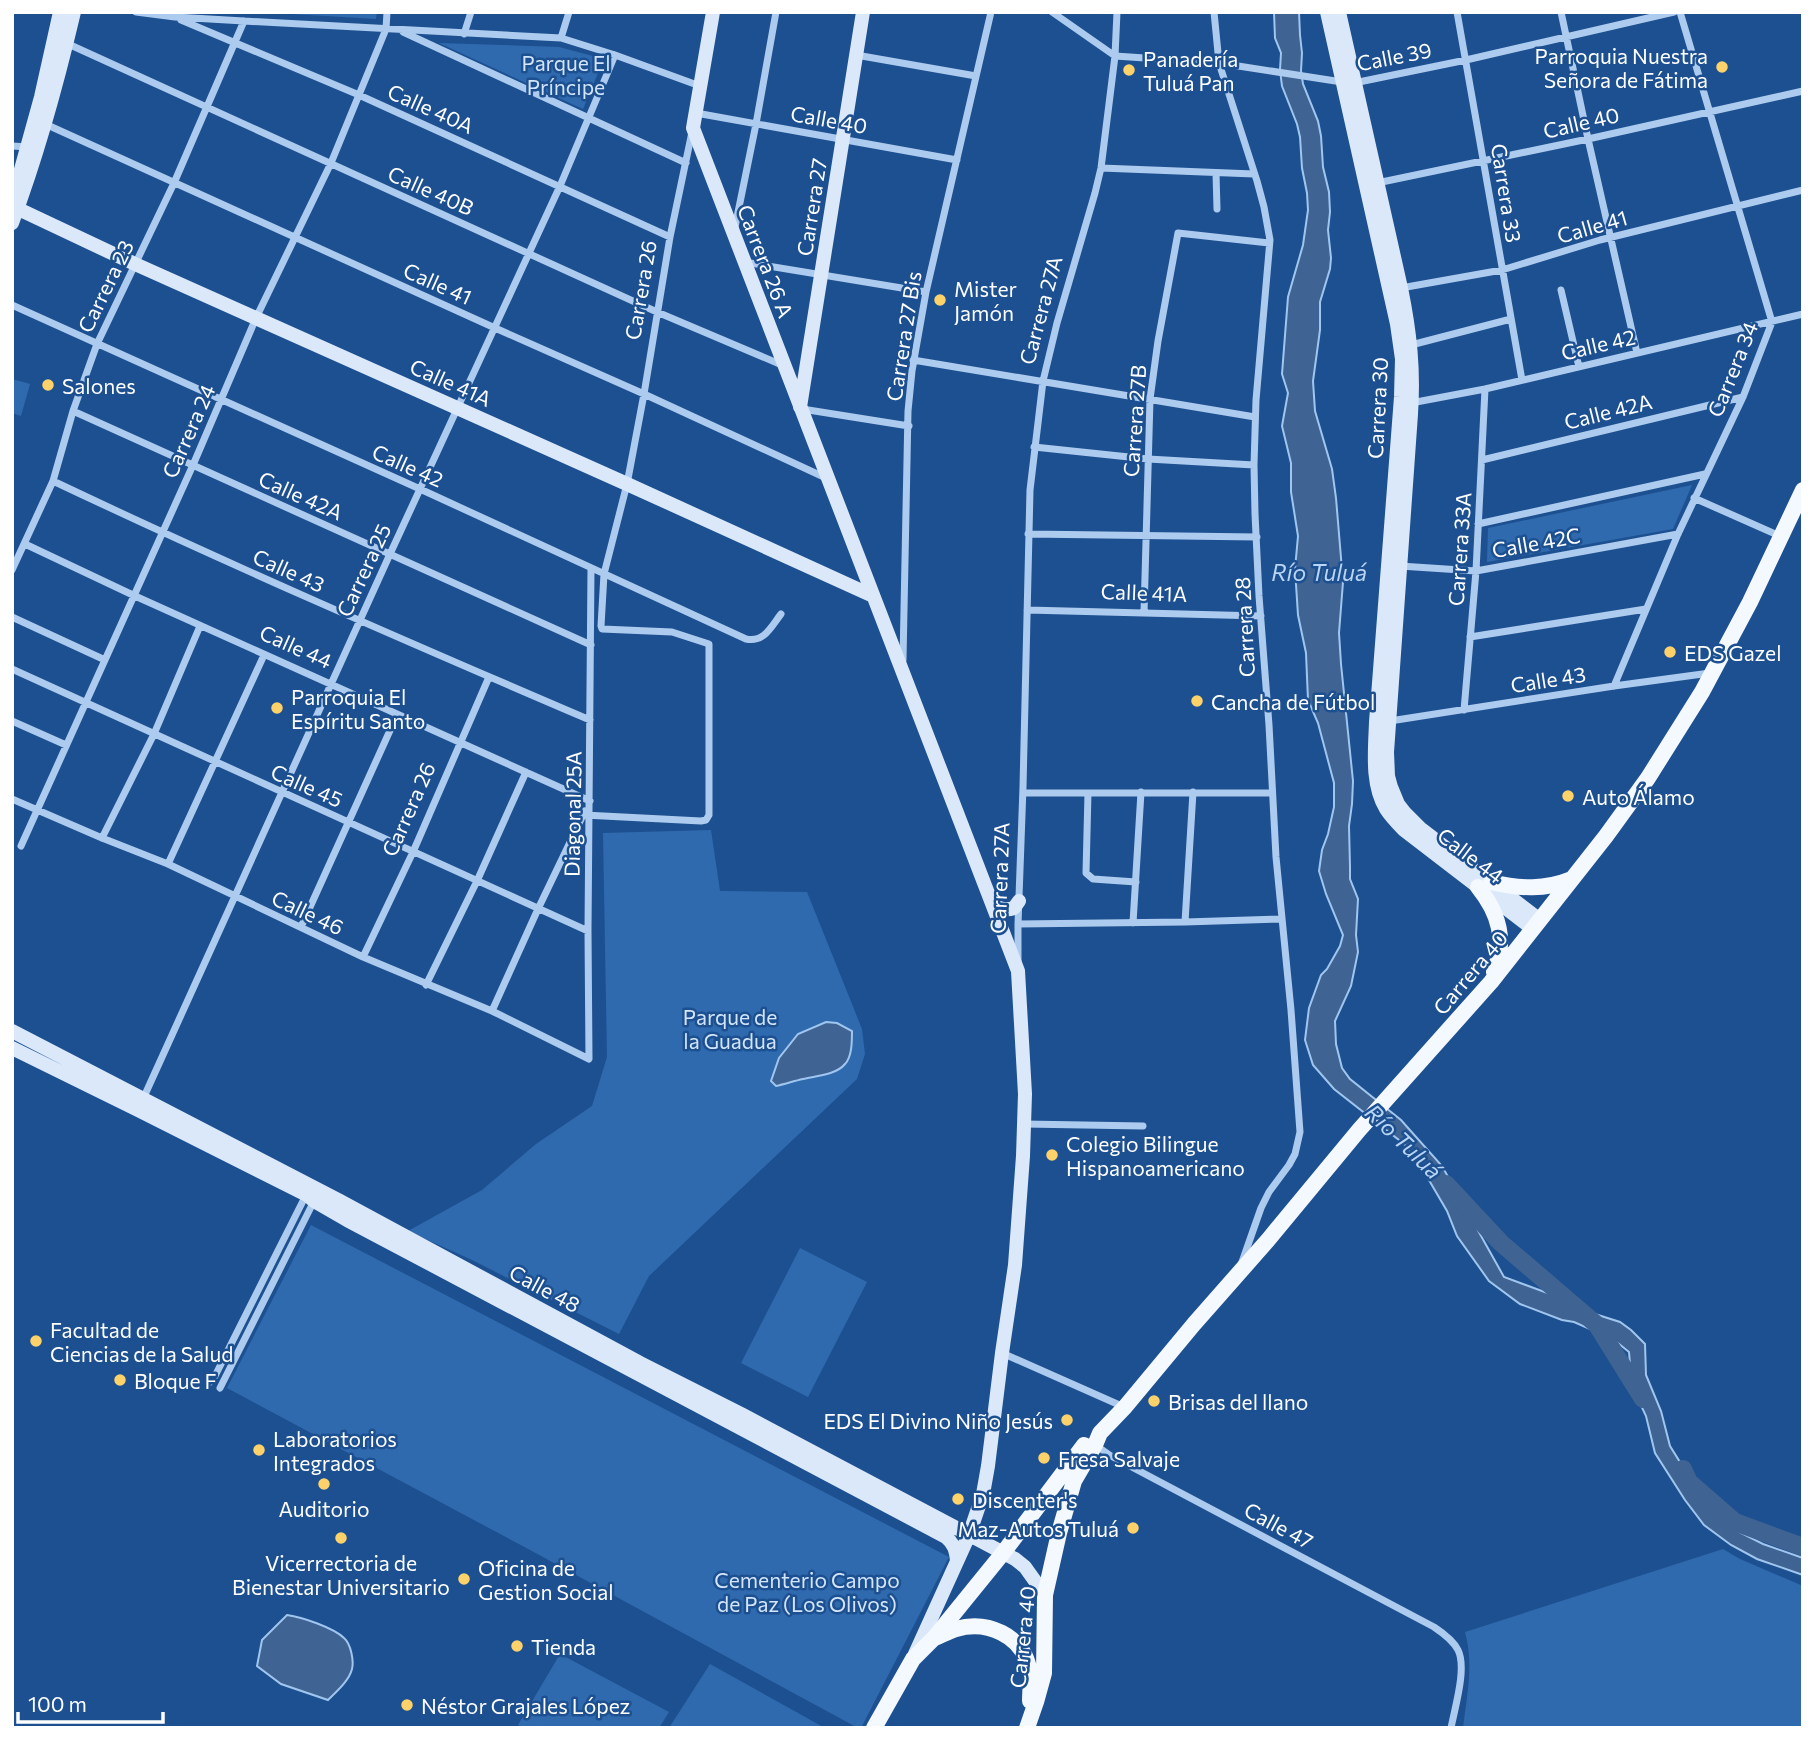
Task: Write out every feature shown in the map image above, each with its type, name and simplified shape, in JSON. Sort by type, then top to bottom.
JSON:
[{"type":"main road","points":[[41,122],[60,12]]},
{"type":"main road","points":[[12,223],[14,204],[74,12]]},
{"type":"main road","name":"Carrera 26","points":[[694,121],[713,12]]},
{"type":"main road","name":"Carrera 27","points":[[800,408],[863,12]]},
{"type":"main road","name":"Carrera 30","points":[[1327,12],[1349,83],[1395,289],[1411,345],[1413,374],[1406,403]]},
{"type":"main road","name":"Carrera 30","points":[[1339,12],[1349,83]]},
{"type":"main road","name":"Carrera 26 A","points":[[694,121],[733,235],[1018,971]]},
{"type":"main road","name":"Calle 41A","points":[[14,204],[135,264],[873,596]]},
{"type":"main road","name":"Carrera 30","points":[[1384,785],[1406,403],[1395,289]]},
{"type":"main road","name":"Carrera 40","points":[[913,1659],[934,1638],[1094,1439],[1125,1407],[1359,1130],[1491,982],[1574,878],[1648,778],[1714,672],[1803,490]]},
{"type":"main road","name":"Carrera 30","points":[[1393,808],[1375,762],[1376,732],[1396,573]]},
{"type":"main road","name":"Calle 44","points":[[1393,808],[1485,885],[1537,924]]},
{"type":"main road","points":[[1491,982],[1500,954],[1499,924],[1485,885],[1530,888],[1553,885],[1574,878]]},
{"type":"main road","points":[[992,903],[998,908],[1007,909],[1014,908],[1019,901]]},
{"type":"main road","name":"Carrera 27A","points":[[874,1728],[913,1659],[969,1535],[983,1494],[1015,1265],[1025,1094],[1018,971]]},
{"type":"main road","name":"Calle 48","points":[[12,1031],[143,1099],[946,1537],[955,1548],[957,1561]]},
{"type":"main road","name":"Calle 48","points":[[12,1048],[312,1193],[1016,1559],[1045,1595]]},
{"type":"main road","name":"Carrera 40","points":[[1026,1728],[1044,1673],[1045,1595],[1059,1533],[1074,1481],[1094,1439]]},
{"type":"main road","points":[[934,1638],[958,1628],[975,1627],[1003,1633],[1014,1641],[1029,1668],[1031,1683],[1026,1728]]},
{"type":"street","points":[[136,12],[175,17],[561,38],[700,86]]},
{"type":"street","points":[[386,29],[387,12]]},
{"type":"street","points":[[464,34],[471,12]]},
{"type":"street","points":[[561,38],[569,12]]},
{"type":"street","points":[[733,235],[776,12]]},
{"type":"street","name":"Carrera 27 Bis","points":[[903,673],[909,391],[913,359],[991,12]]},
{"type":"street","points":[[1052,12],[1115,56]]},
{"type":"street","name":"Carrera 27A","points":[[1018,971],[1028,534],[1034,447],[1043,381],[1101,168],[1115,56],[1117,12]]},
{"type":"street","name":"Carrera 28","points":[[1214,12],[1219,63],[1264,207],[1269,243],[1255,416],[1254,465],[1272,793],[1300,1132],[1289,1165],[1261,1208],[1238,1274]]},
{"type":"street","name":"Carrera 33","points":[[1457,12],[1522,380]]},
{"type":"street","points":[[1561,12],[1637,353]]},
{"type":"street","name":"Calle 39","points":[[1115,56],[1219,63],[1349,83],[1466,60],[1674,12]]},
{"type":"street","name":"Carrera 34","points":[[1614,685],[1694,498],[1743,397],[1772,322],[1680,12]]},
{"type":"street","name":"Calle 40A","points":[[175,17],[359,95],[670,237]]},
{"type":"street","name":"Carrera 23","points":[[12,570],[53,481],[73,411],[97,344],[174,183],[244,21]]},
{"type":"street","name":"Carrera 24","points":[[22,846],[256,318],[331,163],[386,29]]},
{"type":"street","points":[[399,30],[686,163]]},
{"type":"street","points":[[436,47],[438,33]]},
{"type":"street","name":"Calle 40B","points":[[66,43],[657,312],[783,365]]},
{"type":"street","name":"Carrera 25","points":[[143,1099],[456,408],[560,186],[615,55]]},
{"type":"street","points":[[855,55],[976,76]]},
{"type":"street","name":"Calle 40","points":[[1372,185],[1803,91]]},
{"type":"street","name":"Calle 40","points":[[694,121],[756,124],[957,160]]},
{"type":"street","name":"Carrera 26","points":[[587,815],[701,821],[706,820],[709,815],[709,644],[671,632],[602,629],[604,574],[627,484],[645,394],[670,237],[694,121]]},
{"type":"street","name":"Calle 41","points":[[41,122],[827,478]]},
{"type":"street","points":[[12,146],[33,149]]},
{"type":"street","points":[[1101,168],[1254,174]]},
{"type":"street","points":[[1216,173],[1217,209]]},
{"type":"street","name":"Calle 41","points":[[1395,289],[1502,270],[1610,238],[1803,190]]},
{"type":"street","name":"Carrera 27B","points":[[1144,613],[1150,399],[1178,233],[1269,243]]},
{"type":"street","points":[[743,261],[926,292]]},
{"type":"street","points":[[1561,290],[1579,367]]},
{"type":"street","name":"Calle 42","points":[[12,305],[751,641],[763,638],[781,614]]},
{"type":"street","name":"Calle 42","points":[[1406,403],[1485,389],[1803,314]]},
{"type":"street","points":[[1411,345],[1511,319]]},
{"type":"street","points":[[913,359],[1255,416]]},
{"type":"street","name":"Carrera 33A","points":[[1464,710],[1485,389]]},
{"type":"street","name":"Calle 42A","points":[[1482,460],[1743,397]]},
{"type":"street","points":[[800,408],[909,426]]},
{"type":"street","name":"Calle 42A","points":[[73,411],[591,645]]},
{"type":"street","points":[[1034,447],[1148,459],[1254,465]]},
{"type":"street","points":[[1478,524],[1705,474]]},
{"type":"street","name":"Calle 43","points":[[53,481],[359,621],[590,720]]},
{"type":"street","points":[[1694,498],[1781,536]]},
{"type":"street","points":[[1028,534],[1257,537]]},
{"type":"street","name":"Calle 42C","points":[[1396,573],[1475,571],[1678,534]]},
{"type":"street","name":"Calle 44","points":[[25,544],[200,626],[590,801]]},
{"type":"street","name":"Diagonal 25A","points":[[589,1059],[587,815],[590,801],[591,568]]},
{"type":"street","points":[[1470,637],[1646,608]]},
{"type":"street","name":"Calle 41A","points":[[1027,610],[1261,616]]},
{"type":"street","points":[[12,617],[105,660]]},
{"type":"street","points":[[102,838],[154,734],[200,626]]},
{"type":"street","points":[[168,864],[264,654]]},
{"type":"street","name":"Calle 45","points":[[12,669],[587,931]]},
{"type":"street","name":"Calle 43","points":[[1389,722],[1614,685],[1714,672]]},
{"type":"street","name":"Carrera 26","points":[[363,957],[413,852],[489,677]]},
{"type":"street","points":[[301,928],[397,715]]},
{"type":"street","points":[[12,721],[66,745]]},
{"type":"street","points":[[426,985],[526,772]]},
{"type":"street","points":[[1133,923],[1142,792]]},
{"type":"street","points":[[1185,922],[1193,792]]},
{"type":"street","points":[[1023,793],[1272,793]]},
{"type":"street","points":[[1088,793],[1086,873],[1093,879],[1136,882]]},
{"type":"street","name":"Calle 46","points":[[12,799],[168,864],[363,957],[492,1011],[589,1059]]},
{"type":"street","points":[[492,1011],[538,909],[587,815]]},
{"type":"street","points":[[1018,924],[1282,919]]},
{"type":"street","points":[[1024,1124],[1143,1126]]},
{"type":"street","points":[[209,1384],[312,1193]]},
{"type":"street","points":[[220,1388],[312,1193]]},
{"type":"street","points":[[1002,1353],[1125,1407]]},
{"type":"street","name":"Calle 47","points":[[1094,1439],[1111,1456],[1434,1627],[1453,1643],[1462,1664],[1451,1728]]},
{"type":"green space","points":[[259,12],[377,12],[376,19]]},
{"type":"green space","name":"Parque El Príncipe","points":[[439,43],[559,47],[604,59],[583,109]]},
{"type":"green space","points":[[12,379],[30,384],[21,416],[12,413]]},
{"type":"green space","points":[[1692,485],[1673,529],[1487,562],[1488,528]]},
{"type":"green space","name":"Parque de la Guadua","points":[[711,830],[720,891],[807,892],[862,1029],[865,1054],[857,1079],[649,1276],[619,1334],[408,1231],[482,1190],[536,1144],[592,1106],[607,1057],[603,833]]},
{"type":"green space","name":"Cementerio Campo de Paz (Los Olivos)","points":[[311,1225],[949,1557],[861,1728],[227,1388]]},
{"type":"green space","points":[[800,1248],[867,1282],[808,1397],[741,1363]]},
{"type":"green space","points":[[1723,1549],[1803,1586],[1803,1728],[1463,1728],[1469,1668],[1465,1632]]},
{"type":"green space","points":[[560,1654],[669,1712],[659,1728],[523,1728],[518,1725]]},
{"type":"green space","points":[[710,1664],[825,1728],[669,1728]]},
{"type":"water","name":"Río Tuluá","points":[[1274,12],[1299,12],[1303,84],[1318,121],[1323,167],[1329,192],[1328,230],[1331,258],[1320,302],[1320,330],[1313,381],[1315,411],[1332,469],[1336,498],[1343,582],[1339,633],[1353,781],[1349,826],[1350,879],[1358,899],[1358,952],[1351,986],[1335,1021],[1336,1044],[1342,1068],[1350,1079],[1401,1120],[1442,1166],[1504,1277],[1584,1305],[1595,1314],[1620,1322],[1645,1344],[1646,1375],[1661,1411],[1670,1446],[1698,1491],[1716,1513],[1739,1532],[1803,1558],[1803,1575],[1757,1559],[1731,1545],[1704,1525],[1655,1453],[1646,1416],[1631,1377],[1629,1352],[1613,1339],[1574,1322],[1520,1304],[1489,1281],[1457,1236],[1447,1211],[1404,1144],[1334,1089],[1313,1065],[1305,1040],[1309,1008],[1321,975],[1340,946],[1343,935],[1319,871],[1334,807],[1334,783],[1318,723],[1308,700],[1306,653],[1298,615],[1295,569],[1298,536],[1291,492],[1291,463],[1282,426],[1288,393],[1282,374],[1288,297],[1303,245],[1308,210],[1300,137],[1282,86],[1281,53],[1275,38]]},
{"type":"water","points":[[826,1022],[837,1023],[852,1031],[852,1044],[845,1064],[831,1073],[776,1086],[771,1081],[779,1058],[798,1034]]},
{"type":"water","points":[[287,1615],[326,1627],[339,1634],[348,1644],[352,1669],[342,1686],[328,1700],[281,1684],[257,1666],[262,1640]]},
{"type":"waterway","name":"Río Tuluá","points":[[1446,1184],[1501,1243],[1597,1325],[1643,1399]]},
{"type":"waterway","name":"Río Tuluá","points":[[1683,1469],[1689,1482],[1735,1522],[1803,1547]]},
{"type":"place","name":"Parroquia Nuestra Señora de Fátima","points":[[1722,67]]},
{"type":"place","name":"Panadería Tuluá Pan","points":[[1129,70]]},
{"type":"place","name":"Mister Jamón","points":[[940,300]]},
{"type":"place","name":"Salones","points":[[48,385]]},
{"type":"place","name":"EDS Gazel","points":[[1670,652]]},
{"type":"place","name":"Cancha de Fútbol","points":[[1197,701]]},
{"type":"place","name":"Parroquia El Espíritu Santo","points":[[277,708]]},
{"type":"place","name":"Auto Álamo","points":[[1568,796]]},
{"type":"place","name":"Colegio Bilingue Hispanoamericano","points":[[1052,1155]]},
{"type":"place","name":"Facultad de Ciencias de la Salud","points":[[36,1341]]},
{"type":"place","name":"Bloque F","points":[[120,1380]]},
{"type":"place","name":"Brisas del llano","points":[[1154,1401]]},
{"type":"place","name":"EDS El Divino Niño Jesús","points":[[1067,1420]]},
{"type":"place","name":"Laboratorios Integrados","points":[[259,1450]]},
{"type":"place","name":"Fresa Salvaje","points":[[1044,1458]]},
{"type":"place","name":"Auditorio","points":[[324,1484]]},
{"type":"place","name":"Discenter's","points":[[958,1499]]},
{"type":"place","name":"Maz-Autos Tuluá","points":[[1133,1528]]},
{"type":"place","name":"Vicerrectoria de Bienestar Universitario","points":[[341,1538]]},
{"type":"place","name":"Oficina de Gestion Social","points":[[464,1579]]},
{"type":"place","name":"Tienda","points":[[517,1646]]},
{"type":"place","name":"Néstor Grajales López","points":[[407,1705]]}]
